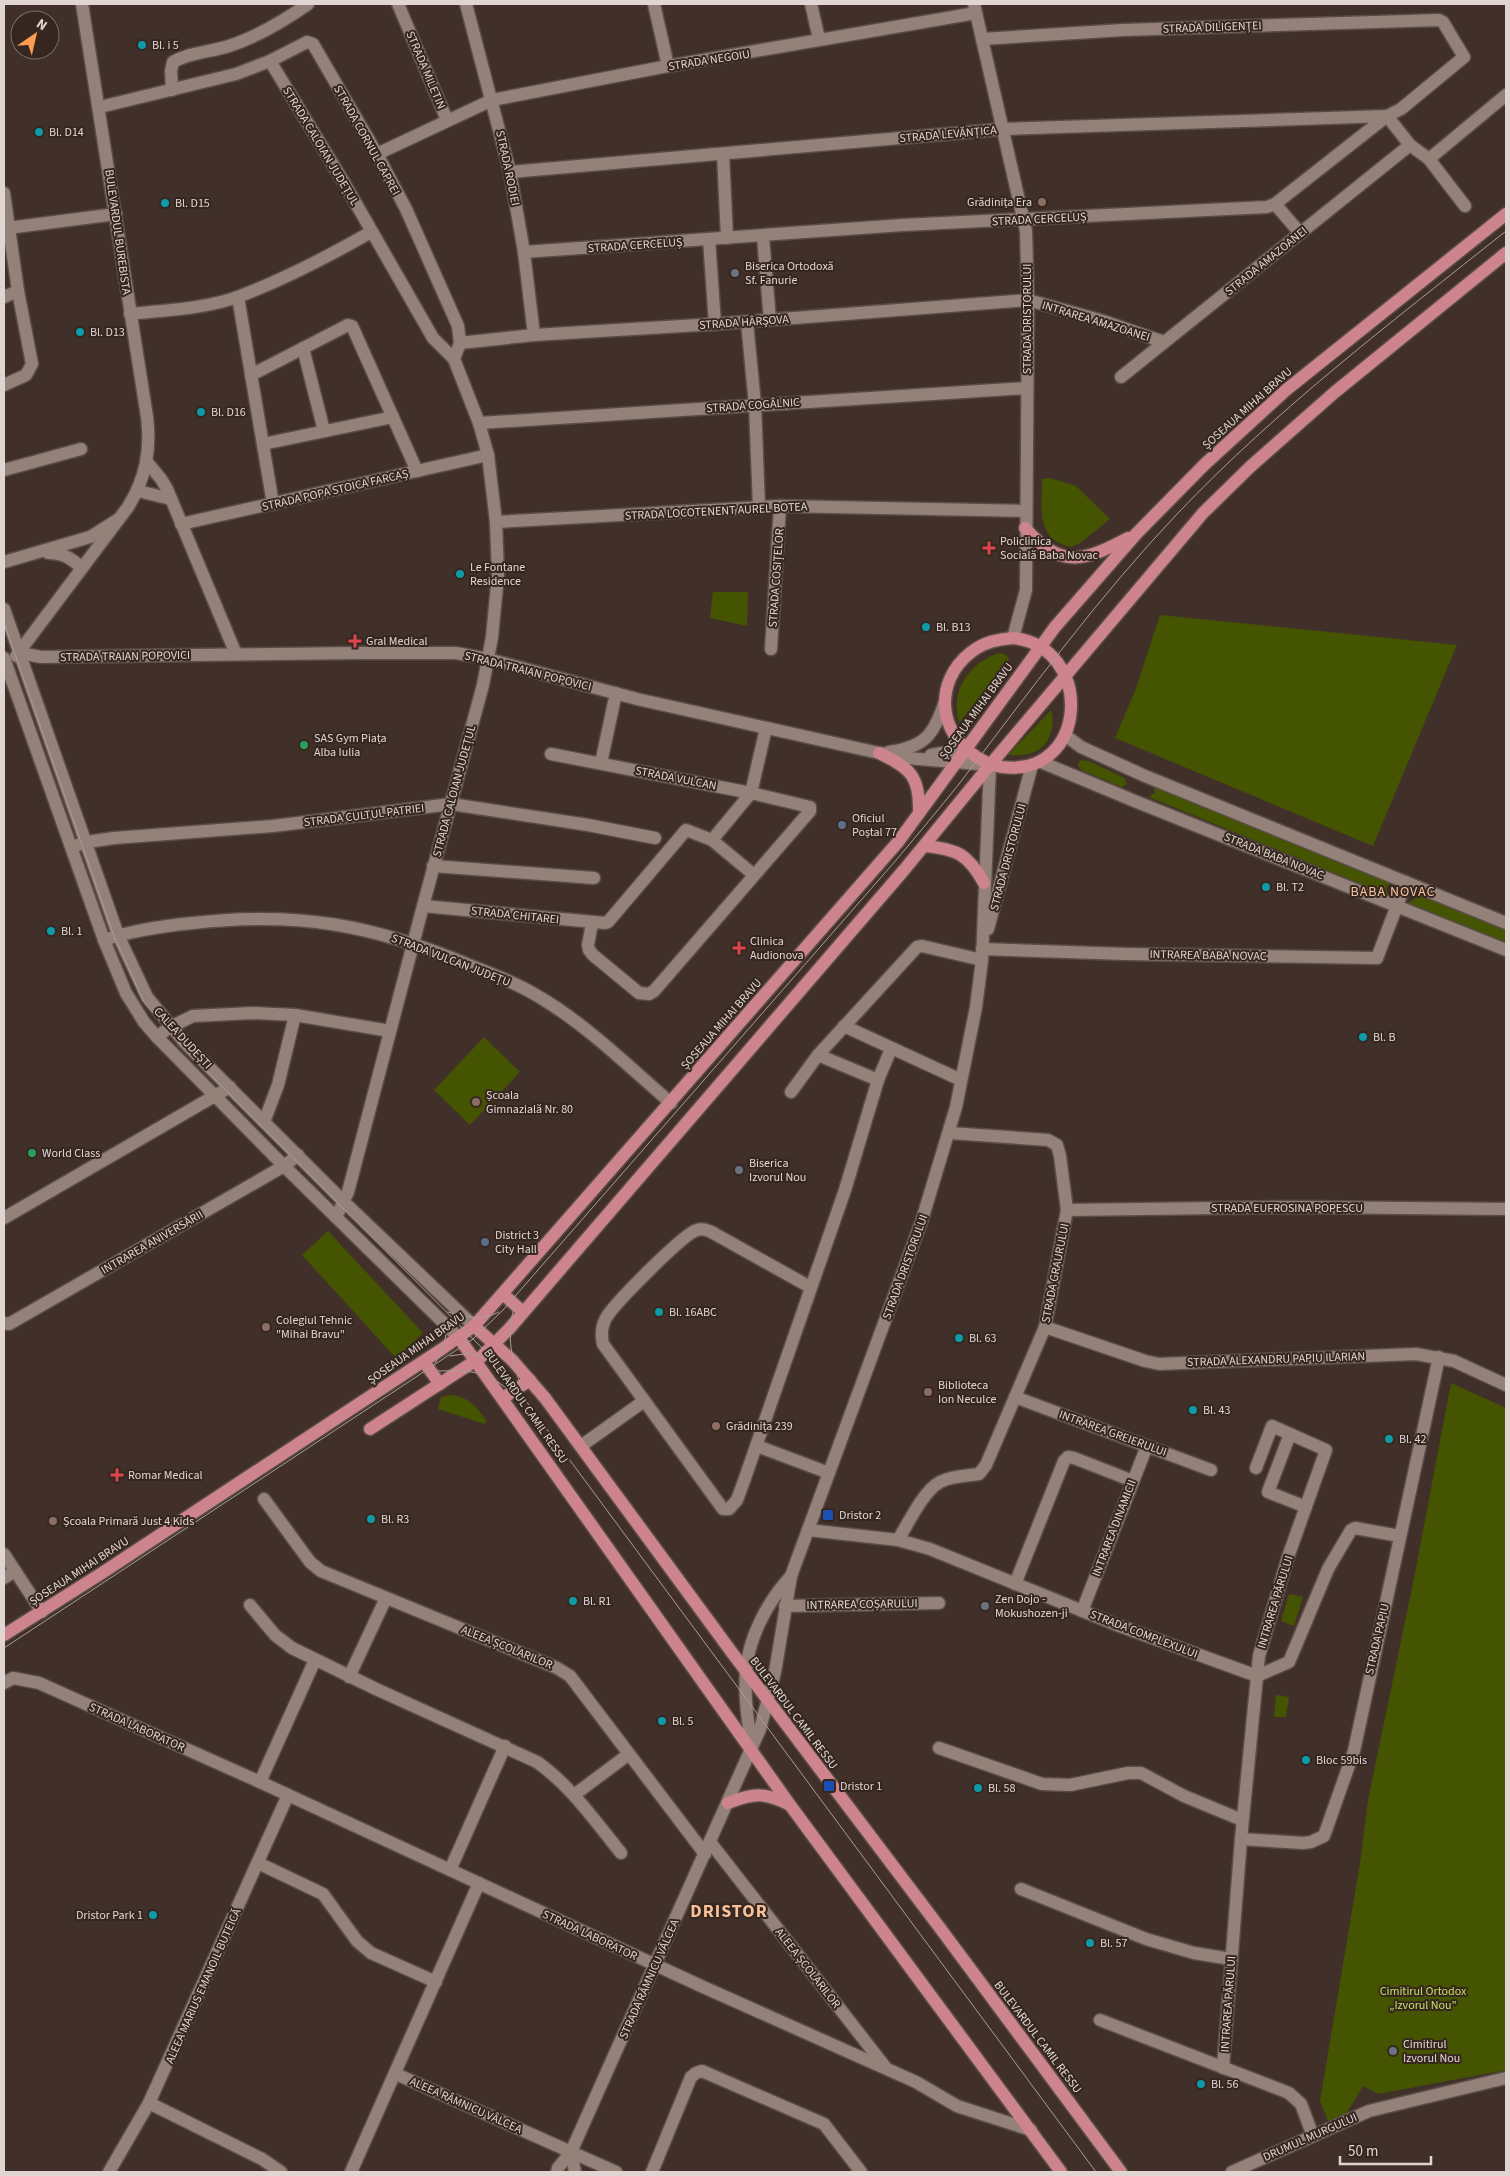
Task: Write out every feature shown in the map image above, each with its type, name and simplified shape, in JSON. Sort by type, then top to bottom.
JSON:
[{"type":"main road","name":"ȘOSEAUA MIHAI BRAVU","points":[[4,1635],[424,1362],[460,1338],[474,1326],[884,859],[1040,647],[1137,533],[1205,464],[1286,390],[1506,214]]},
{"type":"main road","points":[[370,1429],[477,1360],[496,1343],[924,846],[1180,538],[1226,489],[1335,392],[1506,253]]},
{"type":"main road","points":[[1025,528],[1044,547],[1064,557],[1092,554],[1137,533]]},
{"type":"main road","points":[[1013,638],[1022,639],[1040,647],[1053,658],[1066,676],[1072,703],[1065,735],[1051,753],[1037,763],[1004,767],[990,765],[965,749],[951,732],[946,716],[945,700],[951,676],[963,659],[985,644],[1013,638]]},
{"type":"main road","points":[[879,753],[898,762],[908,770],[917,782],[920,795],[919,813]]},
{"type":"main road","points":[[924,846],[951,850],[962,855],[974,866],[984,883]]},
{"type":"main road","points":[[503,1294],[523,1312]]},
{"type":"main road","name":"BULEVARDUL CAMIL RESSU","points":[[474,1326],[496,1343],[530,1380],[581,1446],[768,1701],[1121,2172]]},
{"type":"main road","name":"BULEVARDUL CAMIL RESSU","points":[[460,1338],[790,1805],[1061,2172]]},
{"type":"main road","points":[[424,1362],[440,1384]]},
{"type":"main road","points":[[504,1398],[530,1380]]},
{"type":"main road","points":[[728,1803],[757,1794],[776,1798],[790,1805]]},
{"type":"street","name":"BULEVARDUL BUREBISTA","points":[[4,662],[20,653],[120,519],[138,491],[147,462],[148,426],[100,107],[82,4]]},
{"type":"street","points":[[172,90],[171,71],[173,62],[181,58],[231,46],[289,17],[308,4]]},
{"type":"street","name":"STRADA MILETIN","points":[[377,154],[447,120],[398,4]]},
{"type":"street","name":"STRADA RODIEI","points":[[466,4],[510,172],[524,252],[534,335]]},
{"type":"street","points":[[654,4],[668,66]]},
{"type":"street","points":[[811,4],[819,40]]},
{"type":"street","name":"STRADA NEGOIU","points":[[447,120],[492,100],[668,66],[819,40],[975,8]]},
{"type":"street","name":"STRADA DRISTORULUI","points":[[975,8],[1025,220],[1028,300],[1025,511],[1026,590],[1013,638]]},
{"type":"street","name":"STRADA DILIGENȚEI","points":[[982,38],[1123,30],[1439,20],[1443,22]]},
{"type":"street","name":"STRADA CERCELUȘ","points":[[524,252],[903,225],[1258,208],[1275,204],[1388,116],[1401,109],[1464,56],[1443,22]]},
{"type":"street","name":"STRADA CORNUL CAPREI","points":[[270,61],[307,42],[311,42],[377,154],[420,241],[458,326],[460,343]]},
{"type":"street","points":[[100,107],[236,74],[270,61]]},
{"type":"street","name":"STRADA CALOIAN JUDEȚUL","points":[[270,61],[433,338],[454,359],[479,424],[488,455],[496,522],[498,575],[488,659],[344,1202],[335,1216]]},
{"type":"street","points":[[1429,159],[1506,95]]},
{"type":"street","points":[[1388,116],[1410,145],[1429,159],[1465,206]]},
{"type":"street","name":"STRADA LEVĂNȚICA","points":[[510,172],[1004,130],[1388,116]]},
{"type":"street","name":"STRADA AMAZOANEI","points":[[1121,377],[1410,145]]},
{"type":"street","points":[[722,154],[727,238]]},
{"type":"street","points":[[4,193],[6,226],[32,364],[26,376],[4,384]]},
{"type":"street","points":[[1275,204],[1300,233]]},
{"type":"street","points":[[6,226],[116,214]]},
{"type":"street","points":[[130,314],[180,308],[238,297],[317,262],[371,232]]},
{"type":"street","points":[[763,236],[770,320]]},
{"type":"street","points":[[709,239],[715,324]]},
{"type":"street","points":[[4,297],[18,291]]},
{"type":"street","points":[[238,297],[273,504]]},
{"type":"street","name":"STRADA HÂRȘOVA","points":[[460,343],[534,335],[748,322],[1028,300]]},
{"type":"street","name":"INTRAREA AMAZOANEI","points":[[1028,300],[1103,320],[1164,342]]},
{"type":"street","points":[[748,322],[755,405],[759,507]]},
{"type":"street","points":[[251,375],[348,326],[352,326],[417,471]]},
{"type":"street","points":[[454,359],[460,343]]},
{"type":"street","points":[[303,348],[324,431]]},
{"type":"street","name":"STRADA COGÂLNIC","points":[[479,424],[1027,388]]},
{"type":"street","points":[[263,444],[392,417]]},
{"type":"street","points":[[4,470],[81,449]]},
{"type":"street","name":"STRADA POPA STOICA FARCAȘ","points":[[181,524],[488,455]]},
{"type":"street","points":[[147,462],[162,479],[236,654]]},
{"type":"street","points":[[138,491],[170,499]]},
{"type":"street","name":"STRADA LOCOTENENT AUREL BOTEA","points":[[496,522],[780,506],[1025,511]]},
{"type":"street","name":"STRADA COSIȚELOR","points":[[771,649],[780,506]]},
{"type":"street","points":[[4,562],[90,537],[120,519]]},
{"type":"street","points":[[40,553],[63,554],[74,560],[82,568]]},
{"type":"street","name":"CALEA DUDEȘTI","points":[[4,609],[118,935],[143,990],[170,1027],[344,1202],[474,1326]]},
{"type":"street","name":"STRADA TRAIAN POPOVICI","points":[[20,653],[40,657],[437,652],[488,659],[616,693],[879,753],[907,758],[990,765]]},
{"type":"street","name":"CALEA DUDEȘTI","points":[[4,662],[104,940],[133,1006],[156,1036],[284,1166],[460,1338]]},
{"type":"street","points":[[601,763],[616,693]]},
{"type":"street","name":"STRADA TRAIAN POPOVICI","points":[[879,753],[908,748],[926,739],[933,731],[939,719],[945,700]]},
{"type":"street","points":[[592,923],[588,945],[593,955],[639,992],[648,994],[654,991],[754,875],[712,840],[751,793],[766,728]]},
{"type":"street","name":"STRADA BABA NOVAC","points":[[1065,735],[1081,747],[1145,776],[1506,923]]},
{"type":"street","name":"STRADA TRAIAN POPOVICI","points":[[907,758],[965,749]]},
{"type":"street","name":"STRADA VULCAN","points":[[551,754],[751,793],[810,807],[810,811],[754,875]]},
{"type":"street","name":"STRADA DRISTORULUI","points":[[982,954],[1037,763]]},
{"type":"street","name":"STRADA BABA NOVAC","points":[[1037,763],[1506,950]]},
{"type":"street","name":"STRADA DRISTORULUI","points":[[752,1751],[760,1729],[775,1672],[791,1576],[922,1220],[950,1133],[976,1007],[982,954],[990,765]]},
{"type":"street","name":"STRADA CULTUL PATRIEI","points":[[72,847],[87,842],[273,826],[451,804],[588,825],[655,838]]},
{"type":"street","name":"STRADA CHITAREI","points":[[422,906],[592,923],[608,922],[686,830],[712,840]]},
{"type":"street","points":[[433,866],[594,878]]},
{"type":"street","points":[[1397,906],[1406,882]]},
{"type":"street","name":"INTRAREA BABA NOVAC","points":[[982,954],[1377,958],[1397,906]]},
{"type":"street","name":"STRADA VULCAN JUDEȚU","points":[[104,940],[118,935],[171,925],[261,917],[330,922],[368,929],[413,942],[496,976],[543,999],[575,1021],[671,1103]]},
{"type":"street","points":[[791,1092],[818,1055],[917,947],[922,946],[982,954]]},
{"type":"street","points":[[156,1036],[193,1016],[252,1013],[295,1015],[390,1031]]},
{"type":"street","points":[[264,1122],[278,1084],[295,1015]]},
{"type":"street","points":[[844,1026],[890,1049],[961,1080]]},
{"type":"street","points":[[810,1287],[706,1230],[697,1229],[688,1235],[613,1308],[602,1325],[601,1335],[603,1344],[723,1509],[729,1510],[737,1500],[757,1446],[810,1287],[860,1147],[878,1080],[890,1049]]},
{"type":"street","points":[[818,1055],[878,1080]]},
{"type":"street","points":[[4,1218],[230,1087]]},
{"type":"street","name":"STRADA GRAURULUI","points":[[898,1540],[924,1497],[938,1483],[950,1478],[978,1474],[984,1468],[1045,1327],[1067,1210],[1057,1145],[1048,1140],[950,1133]]},
{"type":"street","name":"INTRAREA ANIVERSĂRII","points":[[4,1323],[9,1324],[284,1166],[298,1155]]},
{"type":"street","name":"STRADA EUFROSINA POPESCU","points":[[1067,1210],[1288,1207],[1506,1209]]},
{"type":"street","name":"STRADA ALEXANDRU PAPIU ILARIAN","points":[[1045,1327],[1145,1361],[1160,1364],[1416,1354],[1439,1357],[1473,1369],[1506,1385]]},
{"type":"street","name":"STRADA PAPIU","points":[[1241,1839],[1303,1843],[1311,1842],[1324,1836],[1354,1751],[1439,1357]]},
{"type":"street","name":"INTRAREA GREIERULUI","points":[[1016,1397],[1212,1470]]},
{"type":"street","points":[[581,1446],[644,1400]]},
{"type":"street","name":"INTRAREA PĂRULUI","points":[[1223,2068],[1242,1820],[1257,1676],[1263,1637],[1288,1557],[1326,1450],[1272,1426],[1256,1468]]},
{"type":"street","points":[[1290,1434],[1268,1492],[1306,1507]]},
{"type":"street","points":[[757,1446],[829,1473]]},
{"type":"street","name":"INTRAREA DINAMICII","points":[[1082,1611],[1147,1446]]},
{"type":"street","points":[[1015,1584],[1064,1462],[1068,1457],[1133,1481]]},
{"type":"street","name":"ALEEA ȘCOLARILOR","points":[[264,1499],[315,1567],[564,1671],[570,1676],[705,1854]]},
{"type":"street","points":[[1257,1676],[1289,1662],[1328,1569],[1348,1532],[1355,1528],[1400,1536]]},
{"type":"street","name":"STRADA COMPLEXULUI","points":[[808,1530],[898,1540],[930,1548],[1082,1611],[1257,1676]]},
{"type":"street","points":[[4,1554],[9,1574],[42,1612]]},
{"type":"street","name":"STRADA DRISTORULUI","points":[[752,1751],[747,1710],[746,1671],[750,1648],[771,1602],[791,1576]]},
{"type":"street","points":[[349,1676],[386,1598]]},
{"type":"street","name":"INTRAREA COȘARULUI","points":[[785,1606],[939,1603]]},
{"type":"street","points":[[250,1605],[275,1635],[292,1648],[349,1676],[505,1746],[537,1762],[555,1774],[621,1854]]},
{"type":"street","points":[[260,1782],[315,1660]]},
{"type":"street","name":"STRADA LABORATOR","points":[[8,1681],[39,1683],[260,1782],[655,1965],[928,2088],[969,2111],[1030,2130]]},
{"type":"street","points":[[450,1870],[505,1746]]},
{"type":"street","points":[[939,1748],[1042,1784],[1070,1786],[1128,1773],[1141,1773],[1184,1796],[1242,1820]]},
{"type":"street","name":"STRADA RÂMNICU VÂLCEA","points":[[557,2172],[571,2152],[752,1751]]},
{"type":"street","points":[[574,1796],[629,1754]]},
{"type":"street","name":"ALEEA MARIUS EMANOIL BUTEICĂ","points":[[109,2172],[149,2103],[288,1795]]},
{"type":"street","name":"ALEEA ȘCOLARILOR","points":[[710,1842],[888,2070]]},
{"type":"street","points":[[258,1863],[323,1894],[357,1941],[371,1953],[436,1982]]},
{"type":"street","name":"ALEEA RÂMNICU VÂLCEA","points":[[479,1883],[396,2074],[616,2172]]},
{"type":"street","points":[[1021,1889],[1146,1939],[1194,1953],[1231,1959]]},
{"type":"street","name":"INTRAREA PĂRULUI","points":[[1100,2020],[1289,2093],[1296,2097],[1301,2104],[1312,2136]]},
{"type":"street","points":[[652,2172],[691,2077],[696,2073],[702,2072],[824,2124],[861,2172]]},
{"type":"street","points":[[351,2172],[396,2074]]},
{"type":"street","name":"DRUMUL MURGULUI","points":[[1232,2172],[1369,2111],[1391,2104],[1506,2078]]},
{"type":"street","points":[[149,2103],[262,2159],[281,2172]]},
{"type":"street","points":[[571,2152],[575,2172]]},
{"type":"green space","points":[[1050,478],[1076,486],[1110,519],[1080,543],[1071,547],[1059,543],[1051,537],[1043,521],[1042,479]]},
{"type":"green space","points":[[713,592],[748,592],[747,626],[710,618]]},
{"type":"green space","points":[[1160,615],[1457,645],[1373,846],[1115,738],[1135,691]]},
{"type":"green space","points":[[998,653],[1004,654],[1009,658],[1008,663],[959,723],[957,700],[964,680],[978,664]]},
{"type":"green space","points":[[1051,710],[1052,729],[1043,746],[1029,754],[1008,755]]},
{"type":"green space","points":[[1080,760],[1089,761],[1124,778],[1127,784],[1122,787],[1081,770],[1078,765]]},
{"type":"green space","points":[[1154,787],[1393,883],[1389,884],[1386,888],[1388,895],[1149,797],[1155,793]]},
{"type":"green space","points":[[1413,891],[1506,929],[1506,943],[1408,903],[1415,899]]},
{"type":"green space","points":[[484,1037],[520,1072],[470,1125],[434,1090]]},
{"type":"green space","points":[[328,1231],[423,1333],[396,1358],[302,1255]]},
{"type":"green space","name":"Cimitirul Ortodox „Izvorul Nou”","points":[[1451,1383],[1506,1408],[1506,2070],[1378,2094],[1363,2086],[1344,2118],[1329,2123],[1320,2101],[1360,1863],[1368,1800],[1415,1573]]},
{"type":"green space","points":[[457,1396],[471,1403],[479,1410],[486,1421],[485,1424],[438,1409],[441,1397]]},
{"type":"green space","points":[[1289,1594],[1303,1597],[1294,1626],[1281,1621]]},
{"type":"green space","points":[[1276,1695],[1289,1697],[1286,1717],[1274,1717]]},
{"type":"tram line","points":[[4,1648],[473,1339],[503,1310],[897,859],[959,784],[1092,611],[1178,513],[1216,474],[1296,401],[1506,231]]},
{"type":"tram line","points":[[4,623],[114,936],[144,1002],[182,1046],[501,1367],[1096,2172]]},
{"type":"tram line","points":[[515,1305],[510,1327],[510,1337],[515,1368],[522,1389]]},
{"type":"tram line","points":[[448,1312],[468,1317],[493,1315],[499,1312]]},
{"type":"tram line","points":[[435,1363],[445,1342],[446,1319]]},
{"type":"tram line","points":[[450,1356],[471,1353],[489,1359]]},
{"type":"tram line","points":[[438,1371],[461,1371],[480,1374],[496,1381],[515,1395]]},
{"type":"place","name":"Bl. i 5","points":[[142,45]]},
{"type":"place","name":"Bl. D14","points":[[39,132]]},
{"type":"place","name":"Grădinița Era","points":[[1042,202]]},
{"type":"place","name":"Bl. D15","points":[[165,203]]},
{"type":"place","name":"Biserica Ortodoxă Sf. Fanurie","points":[[735,273]]},
{"type":"place","name":"Bl. D13","points":[[80,332]]},
{"type":"place","name":"Bl. D16","points":[[201,412]]},
{"type":"place","name":"Policlinica Socială Baba Novac","points":[[989,548]]},
{"type":"place","name":"Le Fontane Residence","points":[[460,574]]},
{"type":"place","name":"Bl. B13","points":[[926,627]]},
{"type":"place","name":"Gral Medical","points":[[355,641]]},
{"type":"place","name":"SAS Gym Piața Alba Iulia","points":[[304,745]]},
{"type":"place","name":"Oficiul Poștal 77","points":[[842,825]]},
{"type":"place","name":"Bl. T2","points":[[1266,887]]},
{"type":"place","name":"Bl. 1","points":[[51,931]]},
{"type":"place","name":"Clinica Audionova","points":[[739,948]]},
{"type":"place","name":"Bl. B","points":[[1363,1037]]},
{"type":"place","name":"Școala Gimnazială Nr. 80","points":[[476,1102]]},
{"type":"place","name":"World Class","points":[[32,1153]]},
{"type":"place","name":"Biserica Izvorul Nou","points":[[739,1170]]},
{"type":"place","name":"District 3 City Hall","points":[[485,1242]]},
{"type":"place","name":"Bl. 16ABC","points":[[659,1312]]},
{"type":"place","name":"Colegiul Tehnic \"Mihai Bravu\"","points":[[266,1327]]},
{"type":"place","name":"Bl. 63","points":[[959,1338]]},
{"type":"place","name":"Biblioteca Ion Neculce","points":[[928,1392]]},
{"type":"place","name":"Bl. 43","points":[[1193,1410]]},
{"type":"place","name":"Grădinița 239","points":[[716,1426]]},
{"type":"place","name":"Bl. 42","points":[[1389,1439]]},
{"type":"place","name":"Romar Medical","points":[[117,1475]]},
{"type":"place","name":"Dristor 2","points":[[828,1515]]},
{"type":"place","name":"Bl. R3","points":[[371,1519]]},
{"type":"place","name":"Școala Primară Just 4 Kids","points":[[53,1521]]},
{"type":"place","name":"Bl. R1","points":[[573,1601]]},
{"type":"place","name":"Zen Dojo - Mokushozen-ji","points":[[985,1606]]},
{"type":"place","name":"Bl. 5","points":[[662,1721]]},
{"type":"place","name":"Bloc 59bis","points":[[1306,1760]]},
{"type":"place","name":"Dristor 1","points":[[829,1786]]},
{"type":"place","name":"Bl. 58","points":[[978,1788]]},
{"type":"place","name":"Dristor Park 1","points":[[153,1915]]},
{"type":"place","name":"Bl. 57","points":[[1090,1943]]},
{"type":"place","name":"Cimitirul Izvorul Nou","points":[[1393,2051]]},
{"type":"place","name":"Bl. 56","points":[[1201,2084]]},
{"type":"district","name":"BABA NOVAC","points":[[1393,891]]},
{"type":"district","name":"DRISTOR","points":[[729,1911]]}]
